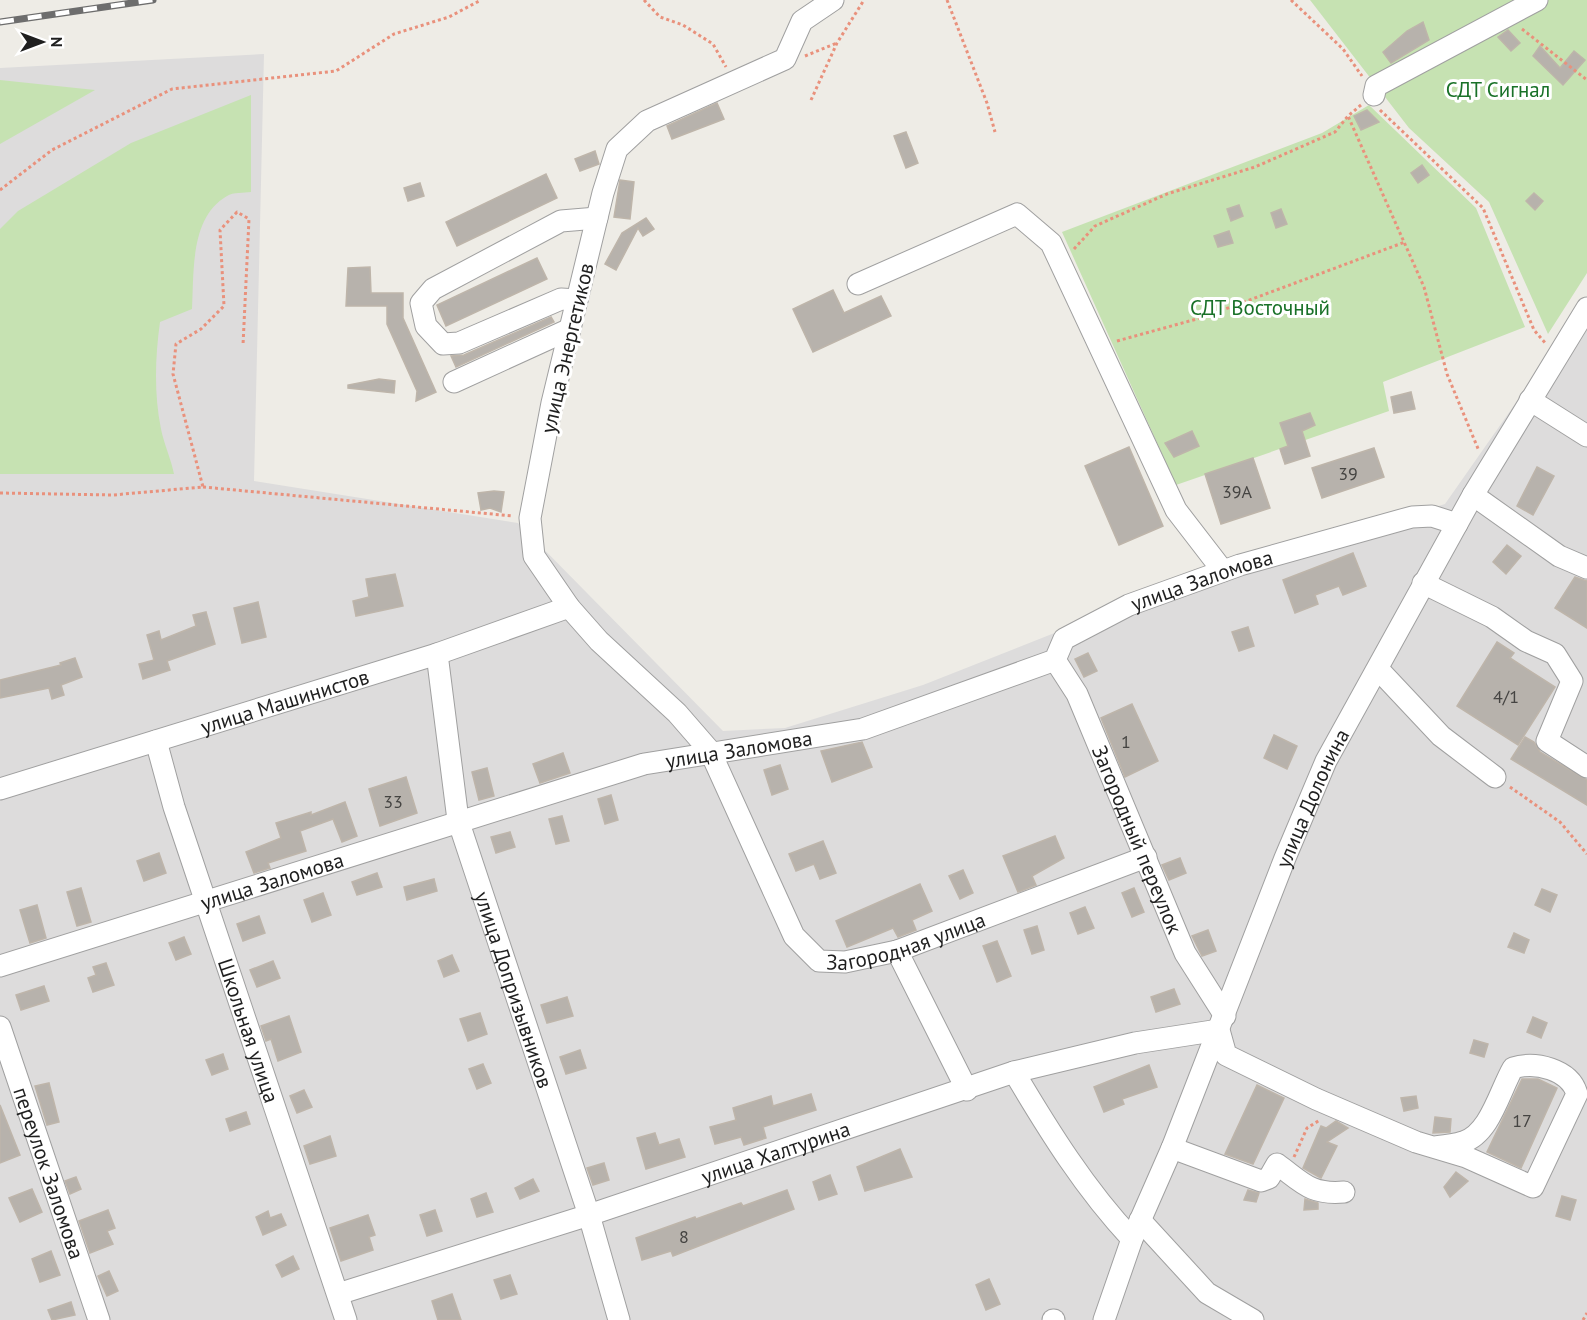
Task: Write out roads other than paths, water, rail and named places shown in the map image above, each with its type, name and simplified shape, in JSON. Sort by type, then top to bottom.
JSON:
[{"type":"street","name":"улица Энергетиков","points":[[711,751],[677,712],[600,641],[568,607],[534,556],[530,518],[570,329],[597,218],[617,149],[647,121],[785,59],[802,21],[833,0]]},
{"type":"street","points":[[1374,95],[1376,86],[1537,0]]},
{"type":"street","points":[[858,284],[1017,214],[1051,243],[1176,510],[1223,571]]},
{"type":"street","points":[[577,300],[561,299],[459,343],[443,344],[426,326],[421,303],[433,290],[561,221],[597,218]]},
{"type":"street","name":"улица Долонина","points":[[1104,1320],[1136,1229],[1172,1148],[1285,858],[1326,761],[1473,495],[1587,308]]},
{"type":"street","points":[[454,382],[570,329]]},
{"type":"street","points":[[1530,400],[1587,436]]},
{"type":"street","points":[[1473,495],[1558,556],[1587,568]]},
{"type":"street","name":"улица Заломова","points":[[0,966],[458,820],[644,764],[711,751],[863,729],[1055,660],[1064,639],[1083,627],[1129,604],[1223,571],[1412,517],[1432,516],[1457,524]]},
{"type":"street","points":[[1423,583],[1482,612],[1526,640],[1555,654],[1572,681],[1547,741],[1587,767]]},
{"type":"street","name":"улица Машинистов","points":[[0,789],[437,654],[568,607]]},
{"type":"street","name":"улица Допризывников","points":[[437,654],[458,820],[589,1215],[619,1320]]},
{"type":"street","name":"Загородный переулок","points":[[1055,660],[1077,694],[1185,953],[1222,1023],[1226,1055],[1344,1111],[1434,1147],[1466,1157],[1533,1187],[1577,1094],[1574,1084],[1565,1076],[1542,1066],[1526,1064],[1513,1068],[1488,1118],[1478,1132],[1464,1142],[1434,1147]]},
{"type":"street","points":[[1378,669],[1441,736],[1495,777]]},
{"type":"street","name":"Школьная улица","points":[[156,741],[174,807],[346,1320]]},
{"type":"street","name":"Загородная улица","points":[[711,751],[794,936],[819,961],[845,962],[897,951],[1146,857]]},
{"type":"street","points":[[897,951],[967,1090]]},
{"type":"street","name":"улица Халтурина","points":[[338,1294],[589,1215],[967,1090],[1014,1072],[1222,1023]]},
{"type":"street","name":"переулок Заломова","points":[[0,1027],[99,1320]]},
{"type":"street","points":[[1014,1072],[1106,1212],[1136,1229],[1207,1293],[1253,1320]]},
{"type":"street","points":[[1172,1148],[1261,1181],[1269,1178],[1277,1164],[1307,1188],[1331,1193],[1344,1192]]},
{"type":"railway","points":[[0,22],[153,0]]},
{"type":"park label","name":"СДТ Сигнал","points":[[1498,89]]},
{"type":"park label","name":"СДТ Восточный","points":[[1260,307]]}]
